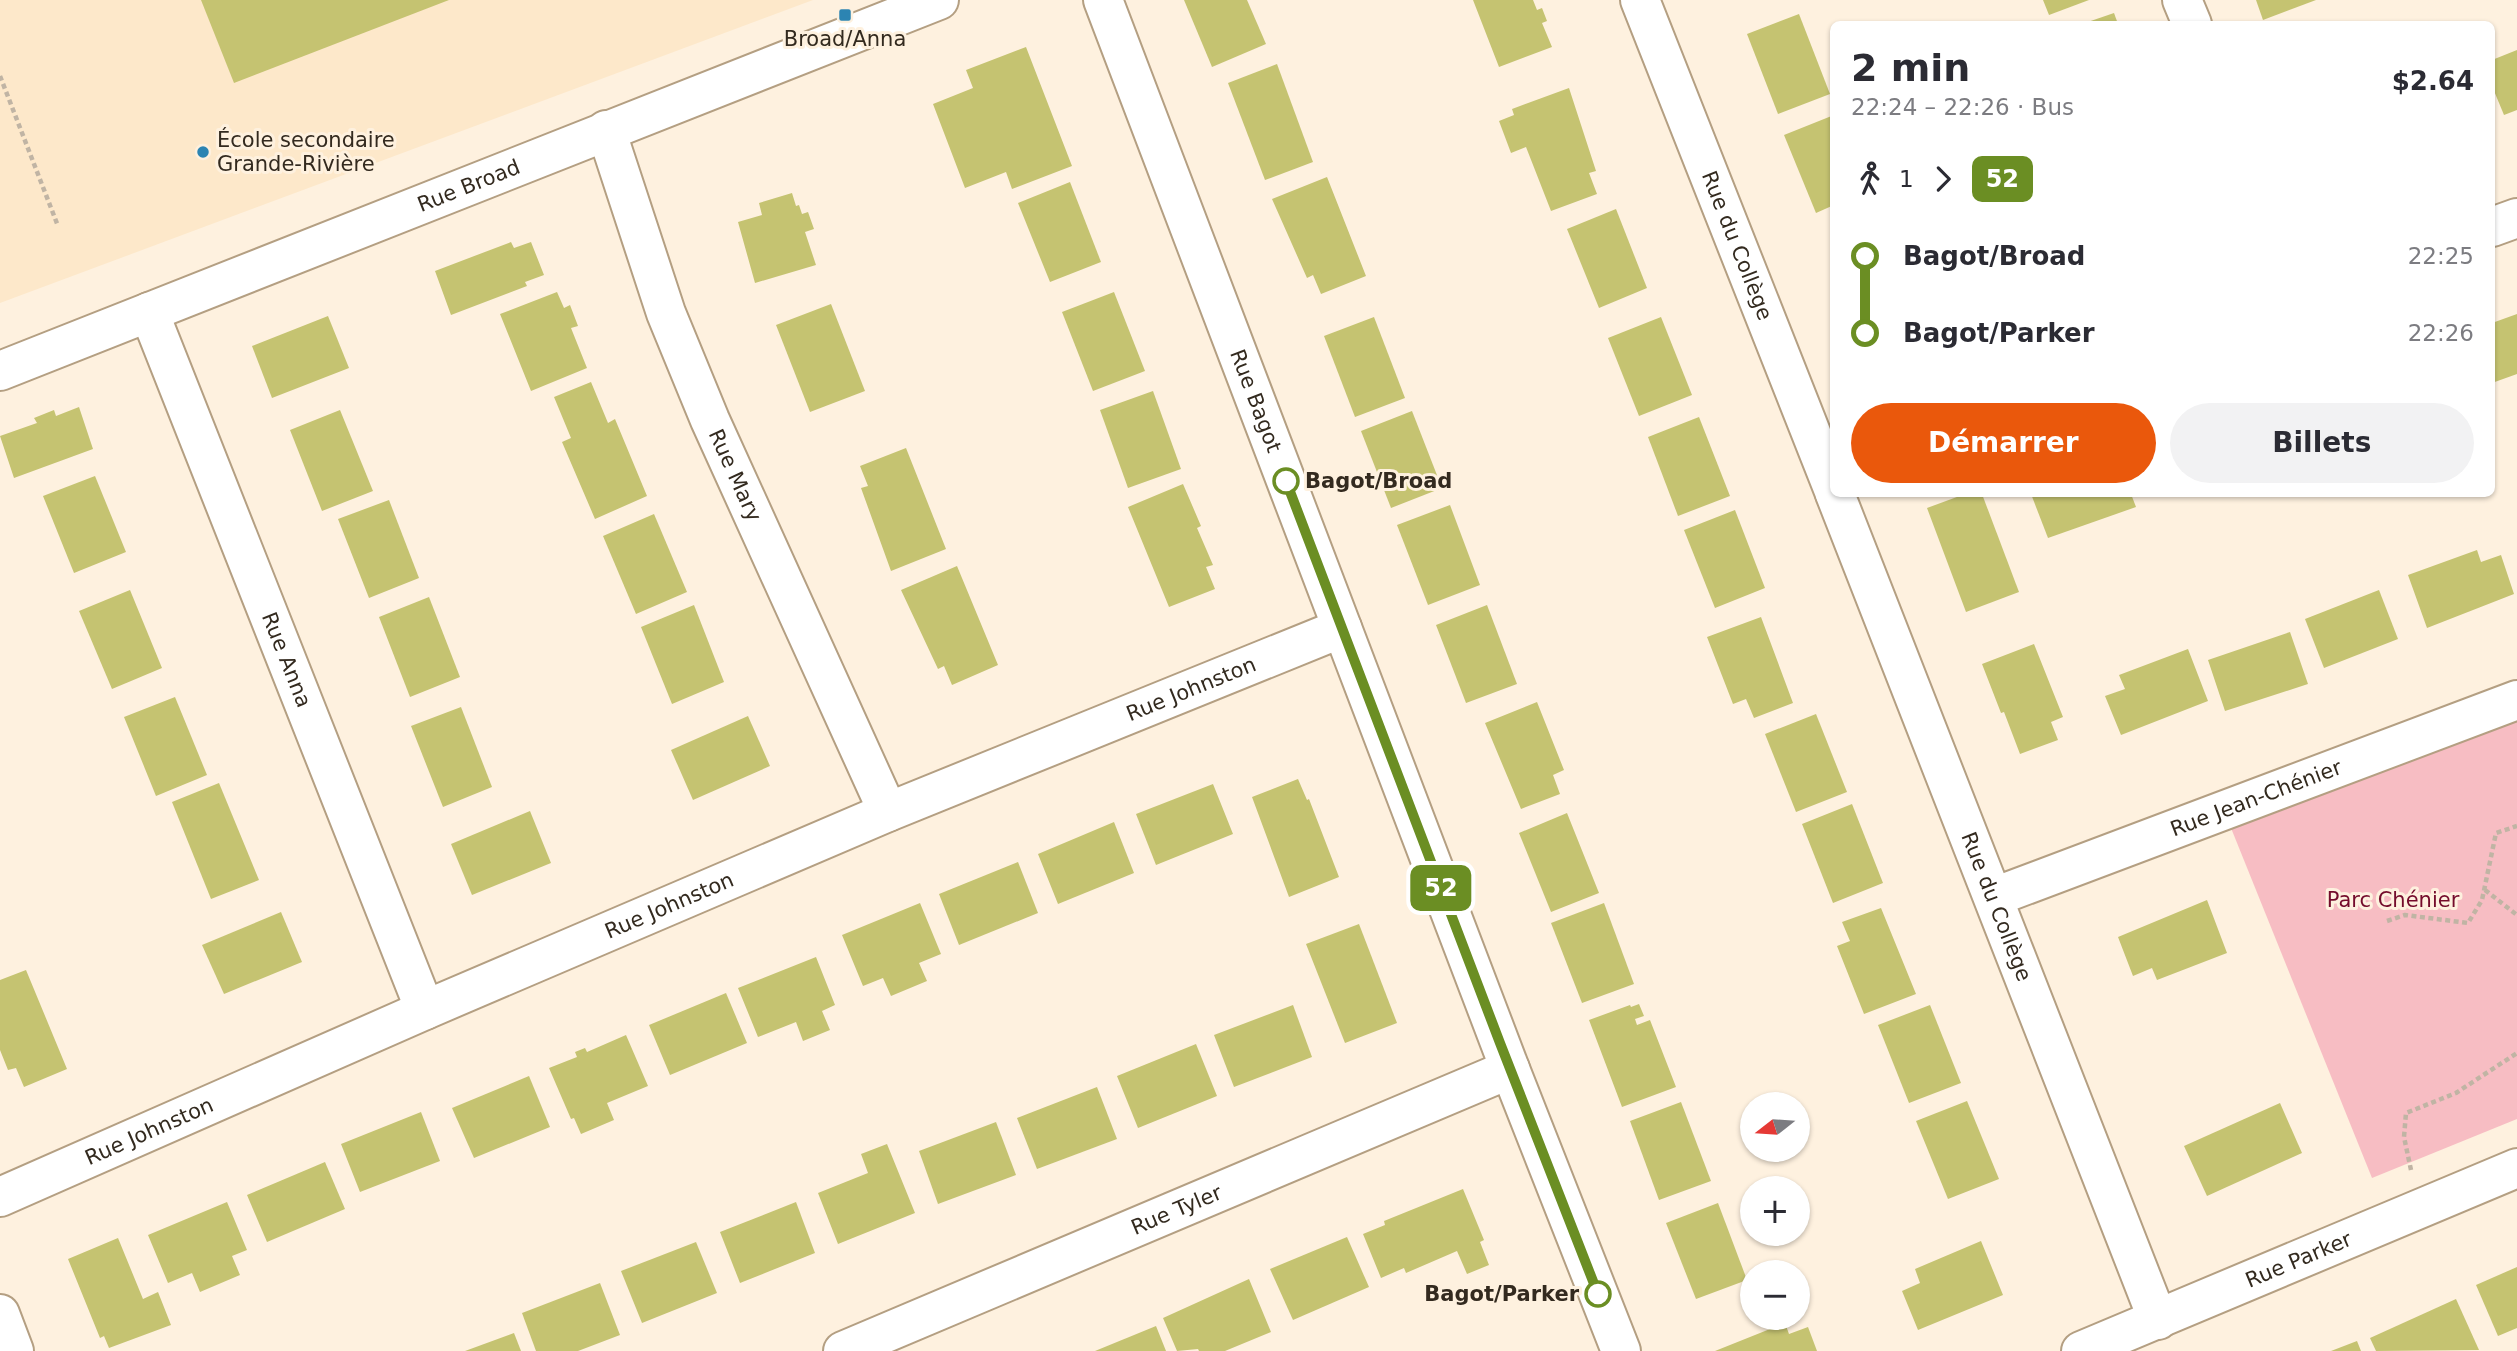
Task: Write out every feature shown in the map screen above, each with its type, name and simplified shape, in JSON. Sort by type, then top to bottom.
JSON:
[{"type":"street","name":"Rue Broad","points":[[0,371],[939,0]]},
{"type":"street","name":"Rue Bagot","points":[[1103,0],[1510,1069],[1621,1351]]},
{"type":"street","name":"Rue du Collège","points":[[1640,0],[1830,474]]},
{"type":"street","points":[[2182,0],[2191,21]]},
{"type":"street","name":"Rue Mary","points":[[606,130],[666,313],[710,420],[888,812]]},
{"type":"street","points":[[2495,226],[2517,218]]},
{"type":"street","name":"Rue Anna","points":[[149,312],[425,1010]]},
{"type":"street","name":"Rue du Collège","points":[[1839,497],[2158,1320]]},
{"type":"street","name":"Rue Johnston","points":[[0,1197],[425,1010],[888,812],[1342,628]]},
{"type":"street","name":"Rue Jean-Chénier","points":[[1994,897],[2517,700]]},
{"type":"street","name":"Rue Tyler","points":[[843,1351],[1510,1069]]},
{"type":"street","name":"Rue Parker","points":[[2081,1351],[2517,1168]]},
{"type":"street","points":[[0,1314],[15,1351]]},
{"type":"path","points":[[0,76],[58,226]]},
{"type":"path","points":[[2387,921],[2404,915],[2468,923],[2482,900],[2496,833],[2517,825]]},
{"type":"path","points":[[2484,890],[2517,915]]},
{"type":"path","points":[[2421,1208],[2404,1137],[2406,1113],[2456,1093],[2517,1053]]},
{"type":"shaded area","name":"École secondaire Grande-Rivière","points":[[0,0],[813,0],[0,303]]},
{"type":"green space","name":"Parc Chénier","points":[[2517,720],[2517,1119],[2372,1178],[2231,828]]},
{"type":"building","points":[[201,0],[449,0],[234,83]]},
{"type":"building","points":[[1184,0],[1247,0],[1266,44],[1212,67]]},
{"type":"building","points":[[1473,0],[1533,0],[1537,10],[1542,8],[1547,21],[1542,23],[1552,47],[1499,67]]},
{"type":"building","points":[[2043,0],[2089,0],[2049,15]]},
{"type":"building","points":[[2256,0],[2316,0],[2263,20]]},
{"type":"building","points":[[2114,13],[2117,21],[2091,21]]},
{"type":"building","points":[[1799,14],[1830,94],[1778,114],[1747,34]]},
{"type":"building","points":[[1026,47],[1072,166],[1012,189],[1006,172],[965,188],[933,104],[973,88],[966,70]]},
{"type":"building","points":[[2517,50],[2517,110],[2504,115],[2495,93],[2495,59]]},
{"type":"building","points":[[1277,64],[1313,162],[1265,180],[1228,83]]},
{"type":"building","points":[[1569,88],[1596,171],[1589,173],[1597,194],[1551,211],[1526,147],[1511,153],[1499,121],[1514,115],[1512,109]]},
{"type":"building","points":[[1830,117],[1830,207],[1816,213],[1784,135]]},
{"type":"building","points":[[1327,177],[1366,276],[1321,294],[1313,275],[1307,278],[1272,199]]},
{"type":"building","points":[[1070,182],[1101,262],[1050,282],[1018,203]]},
{"type":"building","points":[[792,193],[802,214],[808,212],[814,229],[805,232],[816,265],[755,283],[738,222],[762,215],[759,203]]},
{"type":"building","points":[[1616,209],[1647,288],[1599,308],[1567,229]]},
{"type":"building","points":[[511,242],[514,248],[531,242],[544,275],[525,282],[527,286],[451,315],[435,271]]},
{"type":"building","points":[[557,292],[564,308],[570,305],[578,326],[571,328],[587,368],[531,391],[500,314]]},
{"type":"building","points":[[1114,292],[1145,371],[1093,391],[1062,312]]},
{"type":"building","points":[[831,304],[865,391],[810,412],[776,325]]},
{"type":"building","points":[[2517,314],[2517,374],[2495,382],[2495,322]]},
{"type":"building","points":[[328,316],[349,368],[272,398],[252,346]]},
{"type":"building","points":[[1374,317],[1405,398],[1355,417],[1324,336]]},
{"type":"building","points":[[1661,317],[1692,395],[1639,416],[1608,338]]},
{"type":"building","points":[[591,382],[608,423],[615,419],[647,496],[595,519],[562,442],[571,438],[554,397]]},
{"type":"building","points":[[1153,391],[1181,469],[1128,488],[1100,410]]},
{"type":"building","points":[[79,407],[93,449],[14,478],[0,436],[37,423],[34,418],[54,410],[56,416]]},
{"type":"building","points":[[340,410],[373,491],[322,511],[290,430]]},
{"type":"building","points":[[1412,411],[1442,488],[1391,508],[1361,431]]},
{"type":"building","points":[[1699,417],[1730,496],[1678,516],[1648,437]]},
{"type":"building","points":[[906,448],[946,549],[891,571],[861,488],[868,486],[860,466]]},
{"type":"building","points":[[95,476],[126,552],[74,573],[43,496]]},
{"type":"building","points":[[1183,484],[1201,526],[1197,528],[1213,565],[1206,567],[1215,589],[1169,607],[1128,507]]},
{"type":"building","points":[[1957,497],[1983,497],[2019,592],[1966,612],[1927,508]]},
{"type":"building","points":[[2032,497],[2132,497],[2136,507],[2048,538]]},
{"type":"building","points":[[389,500],[419,578],[369,598],[338,519]]},
{"type":"building","points":[[1450,505],[1480,585],[1428,605],[1397,525]]},
{"type":"building","points":[[1735,510],[1765,588],[1715,608],[1684,530]]},
{"type":"building","points":[[654,514],[687,592],[636,614],[603,536]]},
{"type":"building","points":[[2477,550],[2481,562],[2501,555],[2514,594],[2427,628],[2408,575]]},
{"type":"building","points":[[957,566],[998,665],[952,685],[944,666],[938,669],[901,590]]},
{"type":"building","points":[[130,590],[162,668],[112,689],[79,611]]},
{"type":"building","points":[[2379,590],[2398,639],[2324,668],[2305,619]]},
{"type":"building","points":[[429,597],[460,677],[410,697],[379,617]]},
{"type":"building","points":[[694,605],[724,682],[672,704],[641,627]]},
{"type":"building","points":[[1487,605],[1517,684],[1466,703],[1436,625]]},
{"type":"building","points":[[1761,617],[1793,703],[1754,718],[1746,699],[1733,704],[1707,637]]},
{"type":"building","points":[[2290,632],[2308,684],[2225,711],[2208,660]]},
{"type":"building","points":[[2034,644],[2063,717],[2051,722],[2058,740],[2020,754],[1982,664]]},
{"type":"building","points":[[2188,649],[2208,701],[2121,735],[2105,696],[2125,689],[2119,675]]},
{"type":"building","points":[[175,697],[207,775],[156,796],[124,717]]},
{"type":"building","points":[[1537,702],[1564,770],[1553,775],[1560,794],[1521,809],[1485,723]]},
{"type":"building","points":[[461,707],[492,787],[443,807],[411,726]]},
{"type":"building","points":[[1816,714],[1847,792],[1796,812],[1765,734]]},
{"type":"building","points":[[748,716],[770,766],[693,800],[671,750]]},
{"type":"building","points":[[1298,779],[1307,800],[1309,799],[1339,877],[1289,897],[1252,797]]},
{"type":"building","points":[[219,783],[259,880],[211,899],[172,802]]},
{"type":"building","points":[[1213,784],[1233,834],[1156,865],[1136,814]]},
{"type":"building","points":[[1852,804],[1883,883],[1833,903],[1802,824]]},
{"type":"building","points":[[530,811],[551,863],[472,895],[451,844]]},
{"type":"building","points":[[1567,813],[1599,893],[1551,912],[1519,833]]},
{"type":"building","points":[[1114,822],[1134,873],[1058,904],[1038,854]]},
{"type":"building","points":[[1018,862],[1038,913],[959,945],[939,894]]},
{"type":"building","points":[[2207,900],[2227,953],[2157,980],[2152,968],[2133,976],[2118,937]]},
{"type":"building","points":[[920,903],[941,954],[919,963],[927,981],[891,996],[883,978],[863,986],[842,935]]},
{"type":"building","points":[[1604,903],[1634,984],[1582,1003],[1551,923]]},
{"type":"building","points":[[1881,908],[1916,994],[1864,1014],[1837,946],[1850,941],[1842,922]]},
{"type":"building","points":[[281,912],[302,962],[224,994],[202,945]]},
{"type":"building","points":[[1359,924],[1397,1023],[1345,1043],[1306,944]]},
{"type":"building","points":[[816,957],[835,1005],[822,1011],[830,1030],[803,1041],[796,1022],[758,1037],[738,988]]},
{"type":"building","points":[[26,970],[67,1069],[24,1087],[16,1068],[8,1070],[0,1050],[0,980]]},
{"type":"building","points":[[726,993],[747,1043],[670,1075],[649,1025]]},
{"type":"building","points":[[1639,1004],[1644,1016],[1635,1019],[1637,1025],[1650,1020],[1676,1087],[1622,1107],[1589,1020]]},
{"type":"building","points":[[1293,1005],[1312,1057],[1234,1087],[1214,1035]]},
{"type":"building","points":[[1930,1005],[1961,1083],[1909,1103],[1878,1025]]},
{"type":"building","points":[[626,1035],[648,1086],[607,1103],[614,1120],[581,1134],[574,1118],[571,1119],[549,1068],[577,1057],[575,1052],[585,1048],[587,1052]]},
{"type":"building","points":[[1196,1044],[1217,1096],[1138,1128],[1117,1076]]},
{"type":"building","points":[[529,1076],[550,1127],[474,1158],[452,1108]]},
{"type":"building","points":[[1097,1087],[1117,1139],[1037,1169],[1017,1118]]},
{"type":"building","points":[[1967,1101],[1999,1179],[1948,1199],[1916,1121]]},
{"type":"building","points":[[1681,1102],[1711,1181],[1659,1200],[1630,1121]]},
{"type":"building","points":[[2280,1103],[2302,1153],[2207,1196],[2184,1146]]},
{"type":"building","points":[[421,1112],[440,1161],[360,1192],[341,1144]]},
{"type":"building","points":[[996,1122],[1016,1175],[938,1204],[919,1151]]},
{"type":"building","points":[[887,1144],[915,1213],[838,1244],[818,1193],[868,1173],[861,1154]]},
{"type":"building","points":[[325,1162],[345,1209],[267,1242],[247,1195]]},
{"type":"building","points":[[1463,1189],[1484,1240],[1480,1242],[1489,1265],[1467,1274],[1457,1251],[1406,1273],[1404,1268],[1381,1278],[1363,1234],[1385,1225],[1384,1221]]},
{"type":"building","points":[[227,1202],[247,1250],[232,1256],[240,1275],[200,1292],[192,1273],[168,1283],[148,1235]]},
{"type":"building","points":[[796,1202],[815,1253],[740,1283],[720,1232]]},
{"type":"building","points":[[1718,1203],[1740,1261],[1740,1283],[1696,1299],[1666,1223]]},
{"type":"building","points":[[1347,1237],[1369,1287],[1293,1320],[1270,1269]]},
{"type":"building","points":[[118,1238],[143,1299],[158,1292],[171,1325],[109,1348],[104,1336],[100,1338],[68,1259]]},
{"type":"building","points":[[1981,1241],[2003,1295],[1918,1330],[1902,1291],[1920,1283],[1915,1269]]},
{"type":"building","points":[[696,1242],[717,1293],[642,1323],[621,1271]]},
{"type":"building","points":[[2517,1267],[2517,1328],[2498,1336],[2476,1285]]},
{"type":"building","points":[[1249,1279],[1271,1332],[1225,1351],[1177,1351],[1163,1318]]},
{"type":"building","points":[[600,1283],[620,1335],[578,1351],[536,1351],[522,1313]]},
{"type":"building","points":[[2456,1299],[2479,1350],[2376,1351],[2370,1338]]},
{"type":"building","points":[[1156,1326],[1166,1351],[1095,1351]]},
{"type":"building","points":[[1768,1330],[1788,1330],[1789,1334],[1809,1330],[1817,1351],[1715,1351]]},
{"type":"building","points":[[514,1333],[521,1351],[465,1351]]},
{"type":"building","points":[[2357,1341],[2361,1351],[2331,1351]]},
{"type":"bus line","name":"52","points":[[1286,481],[1598,1294]]},
{"type":"place","name":"Broad/Anna","points":[[845,15]]},
{"type":"place","name":"École secondaire Grande-Rivière","points":[[203,152]]},
{"type":"place","name":"Bagot/Broad","points":[[1286,481]]},
{"type":"place","name":"Bagot/Parker","points":[[1598,1294]]}]
